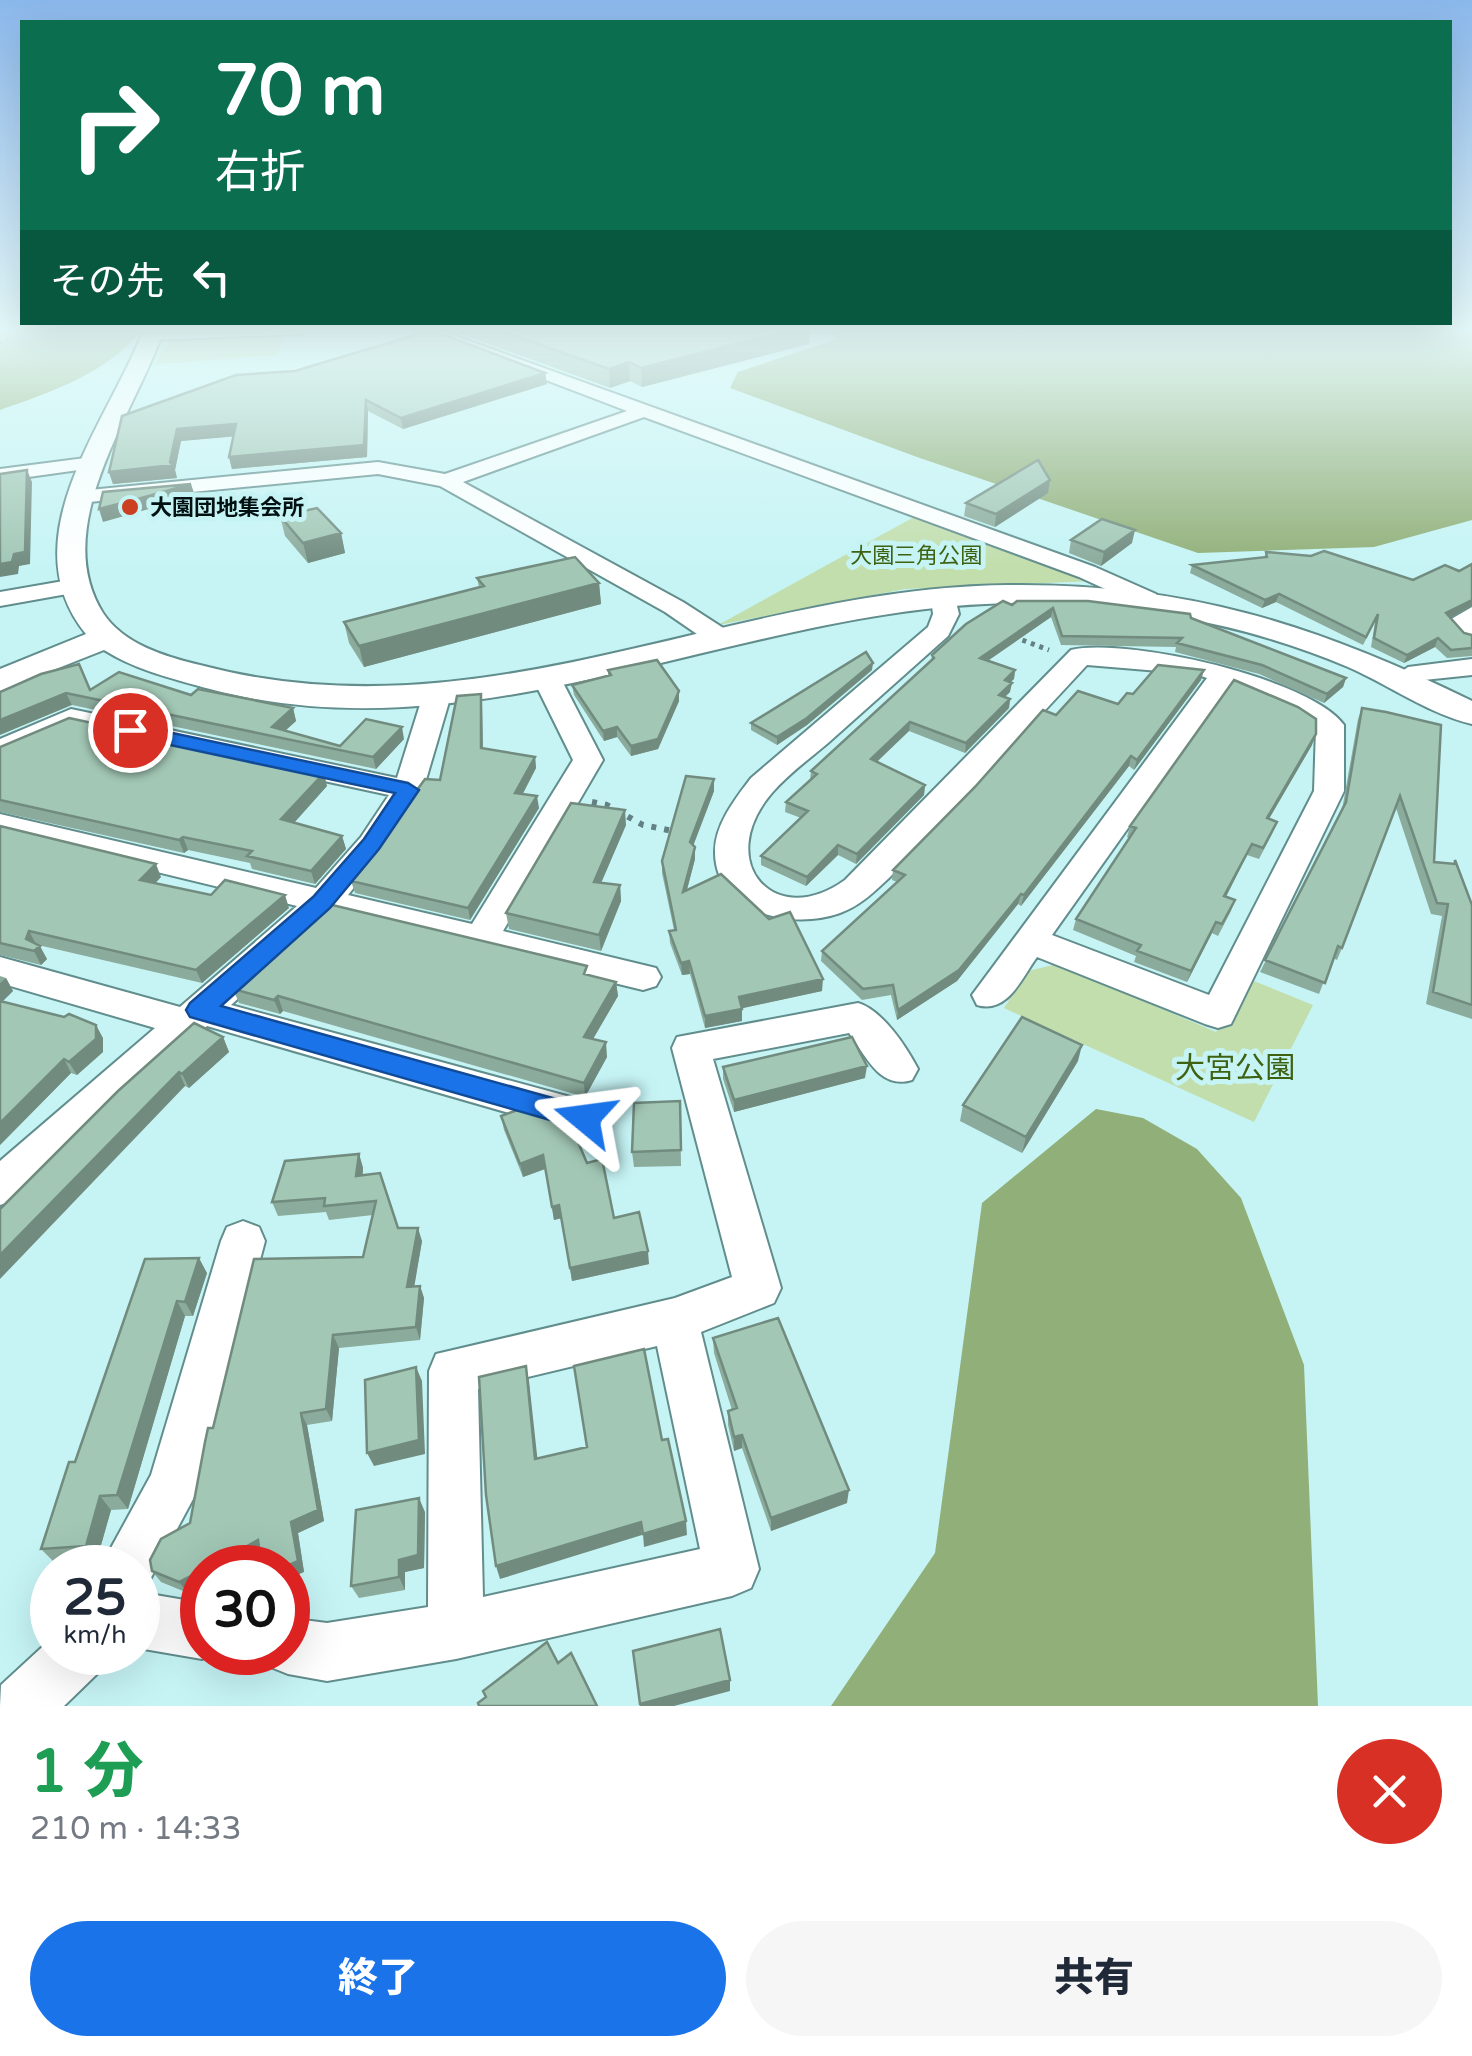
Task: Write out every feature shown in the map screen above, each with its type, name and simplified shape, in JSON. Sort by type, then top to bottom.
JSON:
[{"type":"street","points":[[118,409],[78,497],[72,545],[75,586],[90,621],[104,638],[186,674],[241,688],[352,699],[437,694],[546,677],[886,603],[945,606],[1028,594],[1146,599],[1240,616],[1296,632],[1472,714]]},
{"type":"street","points":[[637,409],[1087,572],[1146,599]]},
{"type":"street","points":[[446,480],[644,411]]},
{"type":"street","points":[[0,475],[93,463]]},
{"type":"street","points":[[78,497],[378,468],[446,480],[674,607],[722,638]]},
{"type":"street","points":[[0,599],[75,586]]},
{"type":"street","points":[[945,606],[939,630],[762,786],[746,806],[732,843],[732,868],[746,889],[782,908],[804,910],[840,900],[883,867],[1080,656],[1198,666],[1306,708],[1330,724],[1329,792],[1218,1014],[1031,941]]},
{"type":"street","points":[[1472,615],[1459,622],[1472,634]]},
{"type":"street","points":[[0,681],[104,638]]},
{"type":"street","points":[[1404,680],[1418,673],[1472,667]]},
{"type":"street","points":[[990,995],[1224,674]]},
{"type":"street","points":[[480,940],[588,760],[546,677]]},
{"type":"street","points":[[2,1182],[322,902],[372,844],[408,790],[437,694]]},
{"type":"street","points":[[0,750],[71,718],[408,790]]},
{"type":"street","points":[[0,824],[643,977]]},
{"type":"street","points":[[0,970],[585,1118]]},
{"type":"street","points":[[456,1630],[453,1371],[675,1320],[758,1288],[691,1048],[858,1017],[898,1068]]},
{"type":"street","points":[[140,1545],[174,1486],[244,1240]]},
{"type":"street","points":[[310,1649],[327,1652],[456,1630],[732,1569],[675,1320]]},
{"type":"street","points":[[22,1706],[55,1675]]},
{"type":"path","points":[[945,606],[1077,659]]},
{"type":"path","points":[[566,796],[607,805],[643,824],[732,843]]},
{"type":"green space","points":[[786,409],[1472,409],[1472,520],[1374,547],[1198,553]]},
{"type":"green space","name":"大園三角公園","points":[[914,517],[1093,581],[905,589],[718,625]]},
{"type":"green space","name":"大宮公園","points":[[1057,964],[1216,1032],[1254,981],[1313,1005],[1254,1122],[1004,1008],[1028,971]]},
{"type":"green space","points":[[1096,1109],[1143,1118],[1197,1149],[1241,1198],[1304,1365],[1318,1706],[831,1706],[935,1553],[982,1203]]},
{"type":"building","points":[[143,409],[366,409],[364,445],[229,457],[236,424],[177,429],[170,462],[173,465],[109,472],[122,416]]},
{"type":"building","points":[[383,409],[431,409],[401,418]]},
{"type":"building","points":[[1038,460],[1050,480],[996,514],[966,503]]},
{"type":"building","points":[[27,470],[25,552],[14,554],[12,562],[0,564],[0,474]]},
{"type":"building","points":[[191,484],[145,497],[99,509],[103,492]]},
{"type":"building","points":[[317,508],[341,533],[303,543],[280,516]]},
{"type":"building","points":[[1102,519],[1135,530],[1104,552],[1071,540]]},
{"type":"building","points":[[1324,551],[1413,580],[1445,565],[1459,571],[1472,564],[1472,600],[1446,613],[1464,633],[1472,635],[1472,648],[1451,650],[1438,638],[1407,655],[1374,638],[1378,614],[1366,637],[1279,594],[1265,600],[1192,565],[1267,557],[1266,552],[1311,556]]},
{"type":"building","points":[[575,557],[599,583],[359,646],[344,622],[484,586],[477,578]]},
{"type":"building","points":[[1003,601],[1012,605],[1017,601],[1088,601],[1190,614],[1191,618],[1346,678],[1327,694],[1262,665],[1177,643],[1182,638],[1062,636],[1053,608],[980,658],[1015,670],[1005,680],[1012,683],[999,695],[1010,699],[966,743],[910,722],[871,759],[925,785],[857,854],[838,845],[807,877],[761,856],[808,811],[786,802],[817,774],[811,771],[966,624]]},
{"type":"building","points":[[866,652],[873,663],[807,718],[777,737],[751,723]]},
{"type":"building","points":[[657,660],[679,691],[658,739],[631,746],[617,727],[603,731],[572,685],[611,675],[608,670]]},
{"type":"building","points":[[79,664],[90,690],[119,672],[191,695],[198,689],[293,708],[272,727],[340,746],[366,719],[402,727],[373,757],[66,693],[0,720],[0,692],[41,674]]},
{"type":"building","points":[[1158,665],[1204,670],[1137,760],[1131,756],[1024,895],[959,970],[898,1010],[893,985],[863,989],[822,951],[905,875],[893,870],[975,787],[1043,710],[1056,715],[1078,691],[1118,704],[1127,693],[1133,694]]},
{"type":"building","points":[[1234,680],[1298,707],[1316,719],[1316,734],[1267,818],[1277,822],[1263,848],[1252,844],[1224,896],[1235,900],[1222,924],[1216,922],[1191,971],[1137,951],[1141,945],[1076,919],[1136,828],[1130,826]]},
{"type":"building","points":[[481,694],[481,748],[535,757],[515,793],[537,796],[468,908],[351,881],[425,779],[440,780],[457,696]]},
{"type":"building","points":[[1362,708],[1441,725],[1434,862],[1455,864],[1455,860],[1472,905],[1472,1005],[1433,992],[1448,904],[1437,903],[1400,796],[1325,983],[1265,960],[1346,802]]},
{"type":"building","points":[[69,718],[324,773],[281,819],[342,836],[311,871],[247,856],[252,851],[183,837],[179,840],[0,800],[0,747]]},
{"type":"building","points":[[686,776],[714,779],[690,842],[695,847],[683,892],[721,874],[769,919],[790,912],[823,979],[739,997],[742,1009],[705,1016],[689,961],[681,963],[669,931],[676,930],[662,861]]},
{"type":"building","points":[[571,803],[625,810],[594,882],[620,885],[599,935],[506,913]]},
{"type":"building","points":[[0,826],[156,864],[140,880],[211,895],[225,880],[285,895],[196,970],[29,931],[26,939],[40,946],[34,951],[0,943]]},
{"type":"building","points":[[328,904],[587,966],[584,974],[616,982],[584,1037],[606,1042],[584,1083],[278,996],[274,1000],[233,989]]},
{"type":"building","points":[[0,1001],[64,1017],[69,1014],[96,1025],[96,1039],[69,1062],[64,1059],[0,1123]]},
{"type":"building","points":[[1022,1017],[1082,1045],[1026,1137],[963,1105]]},
{"type":"building","points":[[194,1023],[223,1037],[182,1074],[179,1072],[0,1255],[0,1209],[118,1091]]},
{"type":"building","points":[[852,1037],[867,1066],[734,1100],[723,1067]]},
{"type":"building","points":[[680,1101],[681,1150],[632,1152],[634,1103]]},
{"type":"building","points":[[523,1108],[569,1121],[587,1163],[602,1159],[614,1218],[639,1212],[648,1251],[570,1268],[559,1205],[552,1207],[543,1155],[520,1164],[501,1116]]},
{"type":"building","points":[[359,1154],[356,1176],[380,1173],[398,1228],[418,1228],[407,1287],[420,1286],[416,1327],[333,1335],[326,1409],[301,1413],[318,1510],[291,1522],[295,1545],[259,1545],[258,1540],[249,1545],[180,1545],[179,1582],[160,1574],[158,1545],[161,1539],[190,1523],[208,1428],[213,1428],[254,1259],[363,1257],[376,1201],[324,1206],[325,1198],[272,1202],[285,1161]]},
{"type":"building","points":[[199,1258],[185,1302],[177,1301],[117,1495],[100,1496],[86,1545],[42,1545],[69,1462],[75,1462],[145,1259]]},
{"type":"building","points":[[778,1318],[849,1490],[771,1518],[742,1435],[734,1437],[728,1411],[737,1408],[713,1338]]},
{"type":"building","points":[[644,1349],[662,1440],[668,1439],[686,1521],[643,1534],[641,1522],[496,1566],[486,1495],[479,1377],[526,1366],[535,1459],[587,1447],[574,1366]]},
{"type":"building","points":[[416,1367],[419,1440],[367,1453],[365,1380]]},
{"type":"building","points":[[419,1498],[418,1555],[399,1560],[399,1577],[351,1586],[356,1510]]},
{"type":"building","points":[[720,1629],[730,1680],[640,1704],[633,1651]]},
{"type":"building","points":[[547,1642],[558,1663],[571,1653],[597,1706],[479,1706],[486,1697],[483,1691]]},
{"type":"place","name":"大園団地集会所","points":[[130,507]]},
{"type":"route","points":[[130,730],[408,790],[372,844],[322,902],[199,1010],[585,1118]]}]
